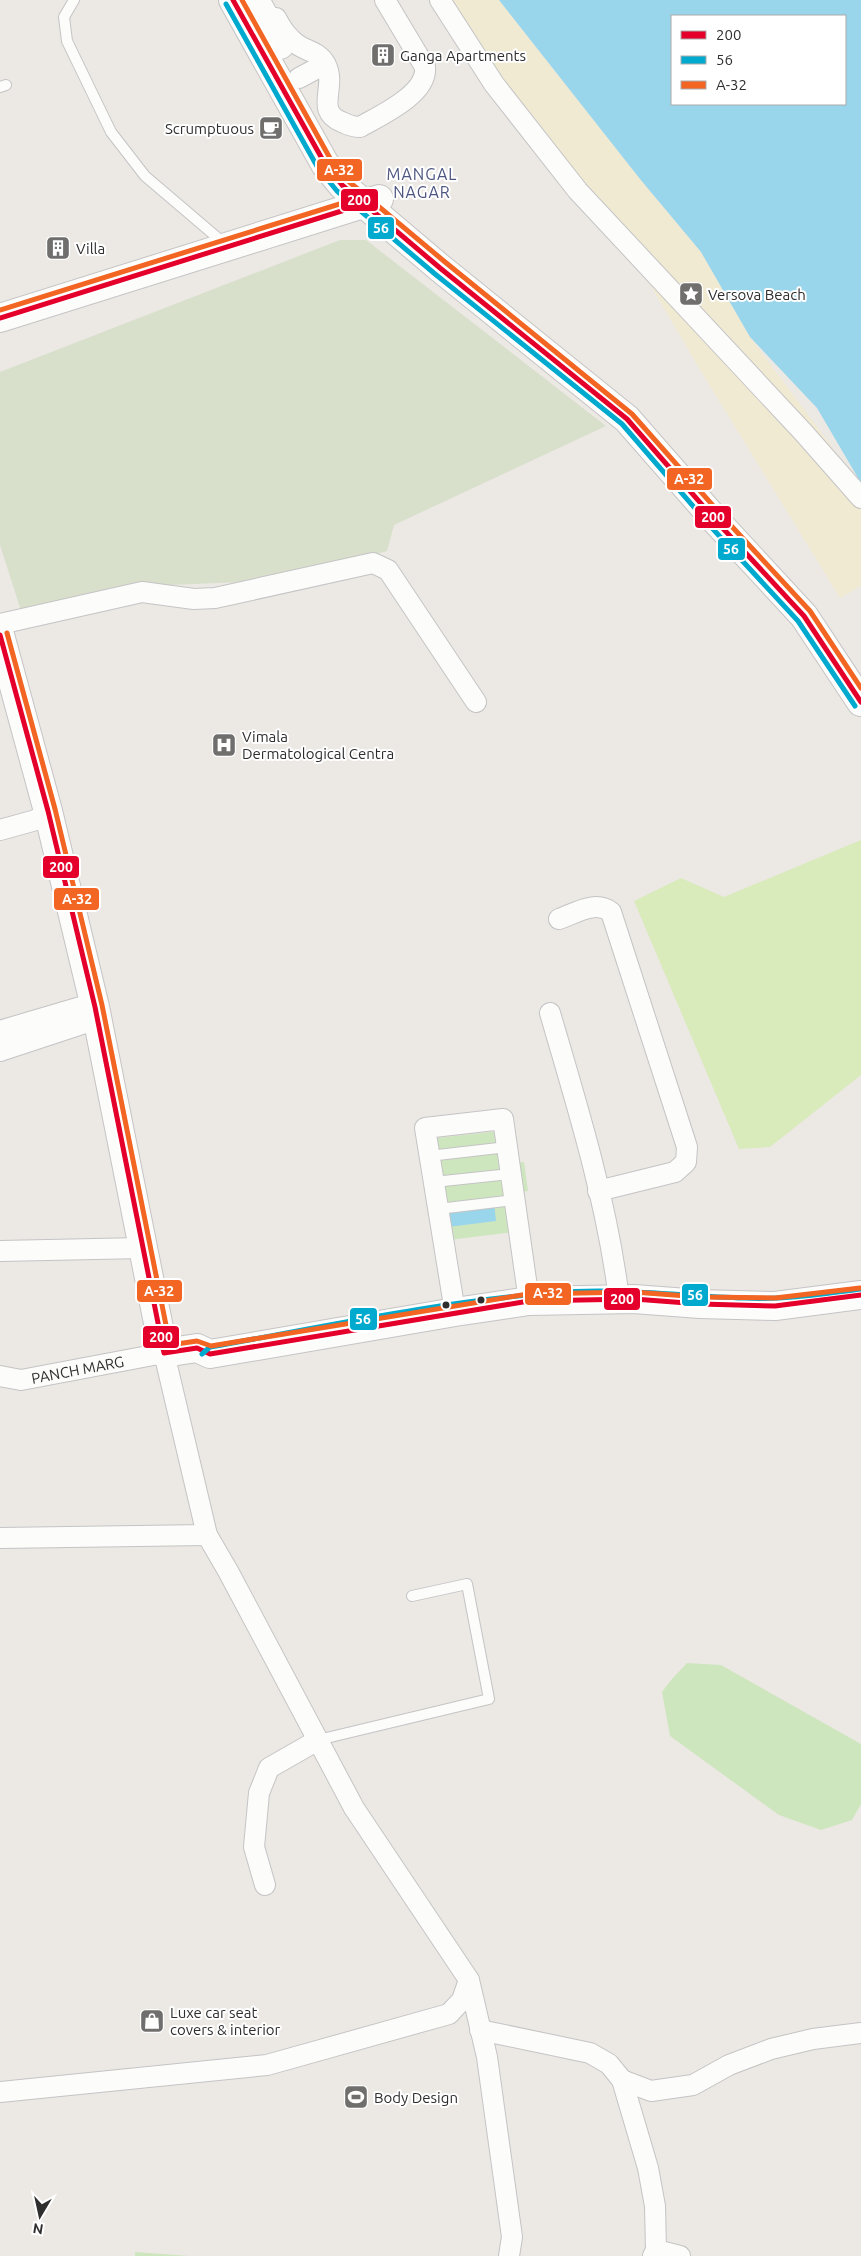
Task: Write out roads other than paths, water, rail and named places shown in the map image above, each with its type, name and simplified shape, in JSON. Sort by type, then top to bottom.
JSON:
[{"type":"main road","points":[[255,1],[340,153],[368,194],[440,268],[627,419],[718,523],[804,616],[861,702]]},
{"type":"main road","points":[[255,1],[325,164],[342,185],[368,194],[637,410],[754,539],[816,611],[861,681]]},
{"type":"main road","points":[[0,318],[229,247],[368,194]]},
{"type":"main road","points":[[0,635],[48,812],[96,1013],[164,1353],[197,1348],[206,1340],[617,1284],[746,1292],[805,1288],[861,1281]]},
{"type":"main road","points":[[0,1035],[96,1013]]},
{"type":"main road","points":[[528,1295],[775,1306],[861,1295]]},
{"type":"street","points":[[255,1],[297,44],[321,56],[330,79],[327,111],[333,119],[360,128],[404,101],[419,88],[424,80],[425,66],[386,0]]},
{"type":"street","points":[[440,0],[494,84],[578,191],[803,432],[861,498]]},
{"type":"street","points":[[299,78],[325,64]]},
{"type":"street","points":[[0,624],[142,592],[194,599],[215,598],[373,563],[388,570],[476,702]]},
{"type":"street","points":[[0,830],[36,820],[48,812]]},
{"type":"street","points":[[559,919],[596,906],[604,907],[611,912],[687,1147],[686,1162],[675,1172],[598,1191]]},
{"type":"street","points":[[550,1012],[575,1096],[611,1239],[617,1284]]},
{"type":"street","points":[[0,1051],[96,1013]]},
{"type":"street","points":[[453,1305],[425,1128],[503,1119],[528,1295]]},
{"type":"street","points":[[0,1251],[143,1248]]},
{"type":"street","points":[[164,1353],[207,1535],[354,1808],[469,1980],[487,2057],[512,2237],[510,2256]]},
{"type":"street","name":"PANCH MARG","points":[[0,1376],[21,1380],[164,1353]]},
{"type":"street","points":[[0,1538],[207,1535]]},
{"type":"street","points":[[265,1885],[254,1847],[259,1793],[269,1768],[318,1740]]},
{"type":"street","points":[[0,2092],[267,2065],[449,2014],[462,2000],[469,1980]]},
{"type":"street","points":[[480,2030],[590,2053],[609,2064],[622,2080],[648,2168],[655,2206],[655,2253],[680,2256]]},
{"type":"street","points":[[622,2080],[651,2091],[693,2084],[729,2064],[770,2049],[813,2039],[861,2033]]},
{"type":"lane","points":[[74,0],[64,17],[67,41],[110,132],[145,176],[229,247]]},
{"type":"lane","points":[[429,1156],[507,1147]]},
{"type":"lane","points":[[434,1182],[510,1174]]},
{"type":"lane","points":[[438,1209],[514,1200]]},
{"type":"lane","points":[[318,1740],[489,1699],[467,1584],[412,1596]]},
{"type":"water","points":[[499,0],[861,0],[861,483],[817,408],[750,337],[701,252],[640,179]]},
{"type":"water","points":[[494,1202],[496,1221],[448,1227],[445,1208]]},
{"type":"place","name":"Ganga Apartments","points":[[383,55]]},
{"type":"place","name":"Scrumptuous","points":[[271,128]]},
{"type":"place","name":"Villa","points":[[58,248]]},
{"type":"place","name":"Versova Beach","points":[[691,294]]},
{"type":"place","name":"Vimala Dermatological Centra","points":[[224,745]]},
{"type":"place","name":"Luxe car seat covers & interior","points":[[152,2021]]},
{"type":"place","name":"Body Design","points":[[356,2097]]},
{"type":"district","name":"MANGAL NAGAR","points":[[422,183]]}]
